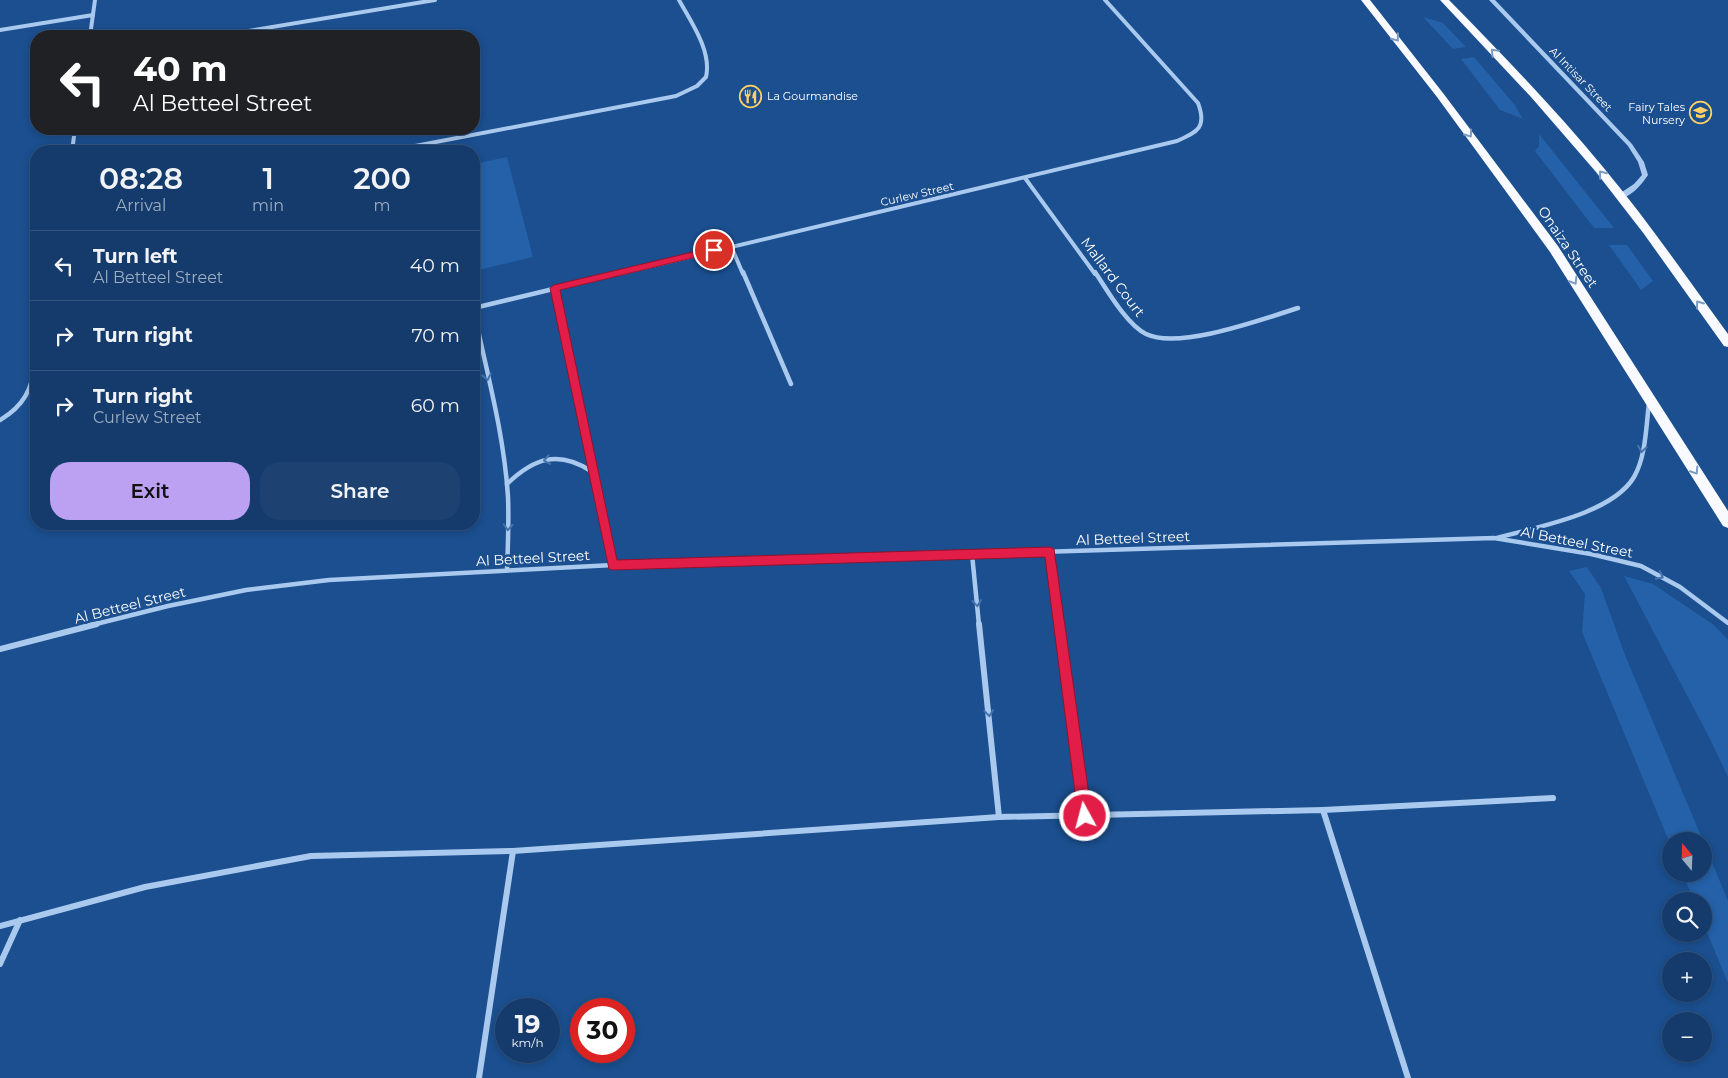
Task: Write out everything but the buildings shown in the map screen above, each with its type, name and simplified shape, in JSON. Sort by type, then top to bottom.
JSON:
[{"type":"highway","name":"Onaiza Street","points":[[1365,0],[1440,95],[1554,249],[1649,401],[1728,522]]},
{"type":"highway","points":[[1444,0],[1525,84],[1621,196],[1728,343]]},
{"type":"street","points":[[91,30],[95,0]]},
{"type":"street","points":[[254,30],[435,0]]},
{"type":"street","points":[[480,134],[676,96],[695,87],[706,78],[708,68],[706,55],[679,0]]},
{"type":"street","name":"Curlew Street","points":[[480,306],[1025,178],[1177,140],[1194,134],[1202,126],[1204,116],[1198,104],[1105,0]]},
{"type":"street","name":"Al Intisar Street","points":[[1492,0],[1630,145],[1642,162],[1645,175],[1636,186],[1621,196]]},
{"type":"street","points":[[0,30],[93,15]]},
{"type":"street","points":[[420,145],[472,135]]},
{"type":"street","name":"Mallard Court","points":[[1025,178],[1131,322],[1147,335],[1170,338],[1197,336],[1298,308]]},
{"type":"street","points":[[731,246],[791,384]]},
{"type":"street","points":[[554,288],[613,565]]},
{"type":"street","points":[[480,341],[500,436],[507,484],[509,515],[507,570]]},
{"type":"street","points":[[0,420],[19,407],[30,391]]},
{"type":"street","name":"Al Betteel Street","points":[[1494,538],[1575,515],[1615,497],[1633,479],[1640,462],[1649,401]]},
{"type":"street","points":[[507,484],[518,472],[532,463],[549,459],[566,458],[581,463],[592,472]]},
{"type":"street","name":"Al Betteel Street","points":[[0,649],[168,606],[246,590],[329,580],[613,565],[1494,538],[1591,554],[1641,566],[1680,586],[1728,623]]},
{"type":"street","points":[[1050,552],[1085,816]]},
{"type":"street","points":[[972,554],[999,817]]},
{"type":"street","points":[[0,926],[145,887],[311,856],[513,852],[999,817],[1323,810],[1553,798]]},
{"type":"street","points":[[1323,810],[1408,1078]]},
{"type":"street","points":[[480,1078],[513,852]]},
{"type":"street","points":[[0,964],[20,920]]},
{"type":"shaded area","points":[[1423,17],[1443,23],[1466,47],[1453,49]]},
{"type":"shaded area","points":[[1474,57],[1514,104],[1523,119],[1500,110],[1461,59]]},
{"type":"shaded area","points":[[1539,134],[1614,228],[1594,228],[1535,151],[1539,146]]},
{"type":"shaded area","points":[[507,157],[533,257],[480,270],[480,163]]},
{"type":"shaded area","points":[[1609,245],[1627,245],[1653,281],[1641,290]]},
{"type":"shaded area","points":[[1587,567],[1601,588],[1625,655],[1699,832],[1665,832],[1582,632],[1585,594],[1569,571]]},
{"type":"shaded area","points":[[1624,576],[1653,584],[1714,625],[1728,640],[1728,777],[1709,737]]},
{"type":"shaded area","points":[[1712,862],[1728,901],[1728,983],[1711,942],[1712,892],[1690,892],[1686,882],[1712,882]]},
{"type":"place","name":"La Gourmandise","points":[[751,96]]},
{"type":"place","name":"Fairy Tales Nursery","points":[[1701,113]]},
{"type":"route","points":[[714,250],[554,288],[613,565],[1050,552],[1085,816]]}]
